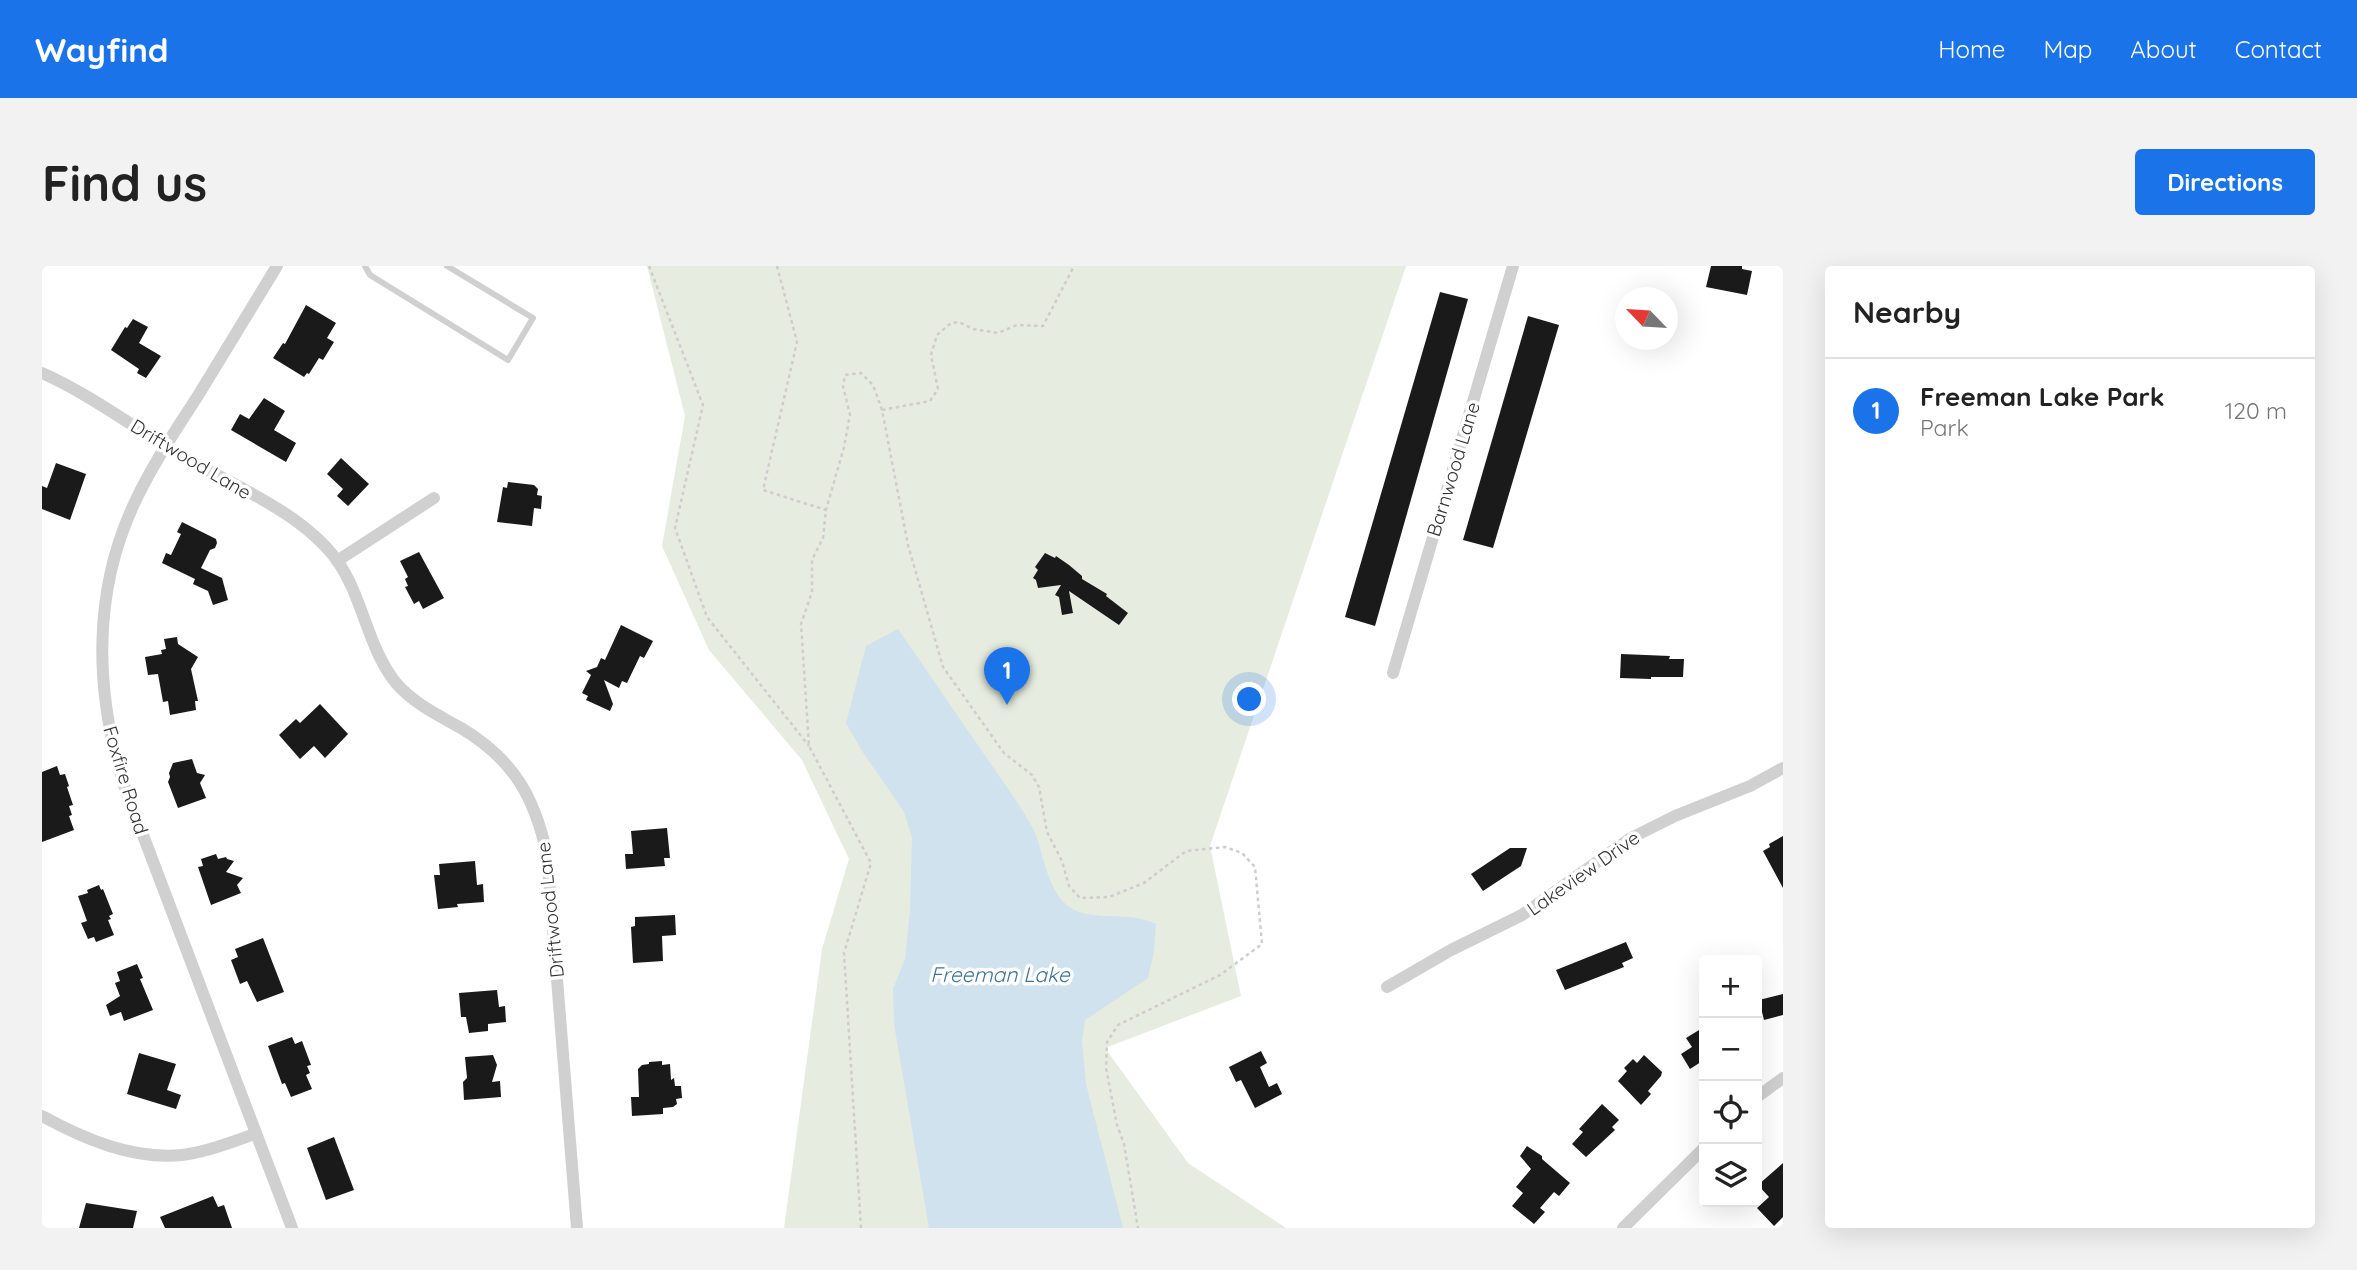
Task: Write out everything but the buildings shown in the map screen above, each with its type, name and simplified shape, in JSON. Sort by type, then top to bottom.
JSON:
[{"type":"street","name":"Foxfire Road","points":[[277,266],[132,506],[108,583],[101,643],[104,701],[111,743],[124,785],[292,1228]]},
{"type":"street","name":"Barnwood Lane","points":[[1393,673],[1513,266]]},
{"type":"street","name":"Driftwood Lane","points":[[42,373],[102,405],[166,446],[297,522],[322,543],[337,561],[351,586],[382,663],[397,684],[419,704],[467,732],[497,755],[519,779],[535,808],[551,884],[577,1228]]},
{"type":"street","points":[[337,561],[434,498]]},
{"type":"street","name":"Lakeview Drive","points":[[1387,987],[1451,950],[1531,910],[1631,838],[1675,816],[1750,786],[1783,768]]},
{"type":"street","points":[[1762,1093],[1783,1078]]},
{"type":"street","points":[[42,1116],[115,1148],[148,1154],[197,1152],[255,1134]]},
{"type":"street","points":[[1623,1228],[1699,1152]]},
{"type":"lane","points":[[365,266],[370,275],[508,359],[533,318],[447,266]]},
{"type":"path","points":[[649,266],[703,405],[674,528],[707,617],[809,746],[871,863],[844,953],[862,1228]]},
{"type":"path","points":[[777,266],[797,342],[763,490],[825,510]]},
{"type":"path","points":[[882,410],[930,401],[938,389],[931,355],[937,335],[951,323],[959,322],[972,329],[998,333],[1017,325],[1043,326],[1074,266]]},
{"type":"path","points":[[809,746],[801,624],[812,592],[812,560],[823,538],[825,510],[844,447],[850,415],[843,386],[845,376],[862,373],[873,385],[882,410],[908,545],[943,667],[1004,753],[1032,775],[1039,787],[1046,832],[1062,861],[1069,886],[1080,898],[1109,897],[1144,883],[1186,851],[1205,848],[1225,847],[1241,853],[1255,867],[1262,944],[1220,975],[1118,1024],[1107,1042],[1105,1059],[1108,1079],[1117,1125],[1124,1144],[1138,1228]]},
{"type":"shaded area","points":[[647,266],[1406,266],[1210,846],[1241,996],[1105,1048],[1188,1163],[1286,1228],[784,1228],[822,949],[849,859],[802,760],[709,650],[662,546],[685,416]]},
{"type":"water","name":"Freeman Lake","points":[[898,629],[1027,818],[1036,835],[1051,883],[1064,903],[1086,914],[1137,918],[1156,924],[1148,978],[1085,1020],[1082,1041],[1086,1084],[1123,1228],[929,1228],[894,1024],[893,989],[905,959],[910,910],[912,838],[904,812],[846,723],[866,646]]},
{"type":"place","name":"Freeman Lake Park","points":[[1007,705]]}]
